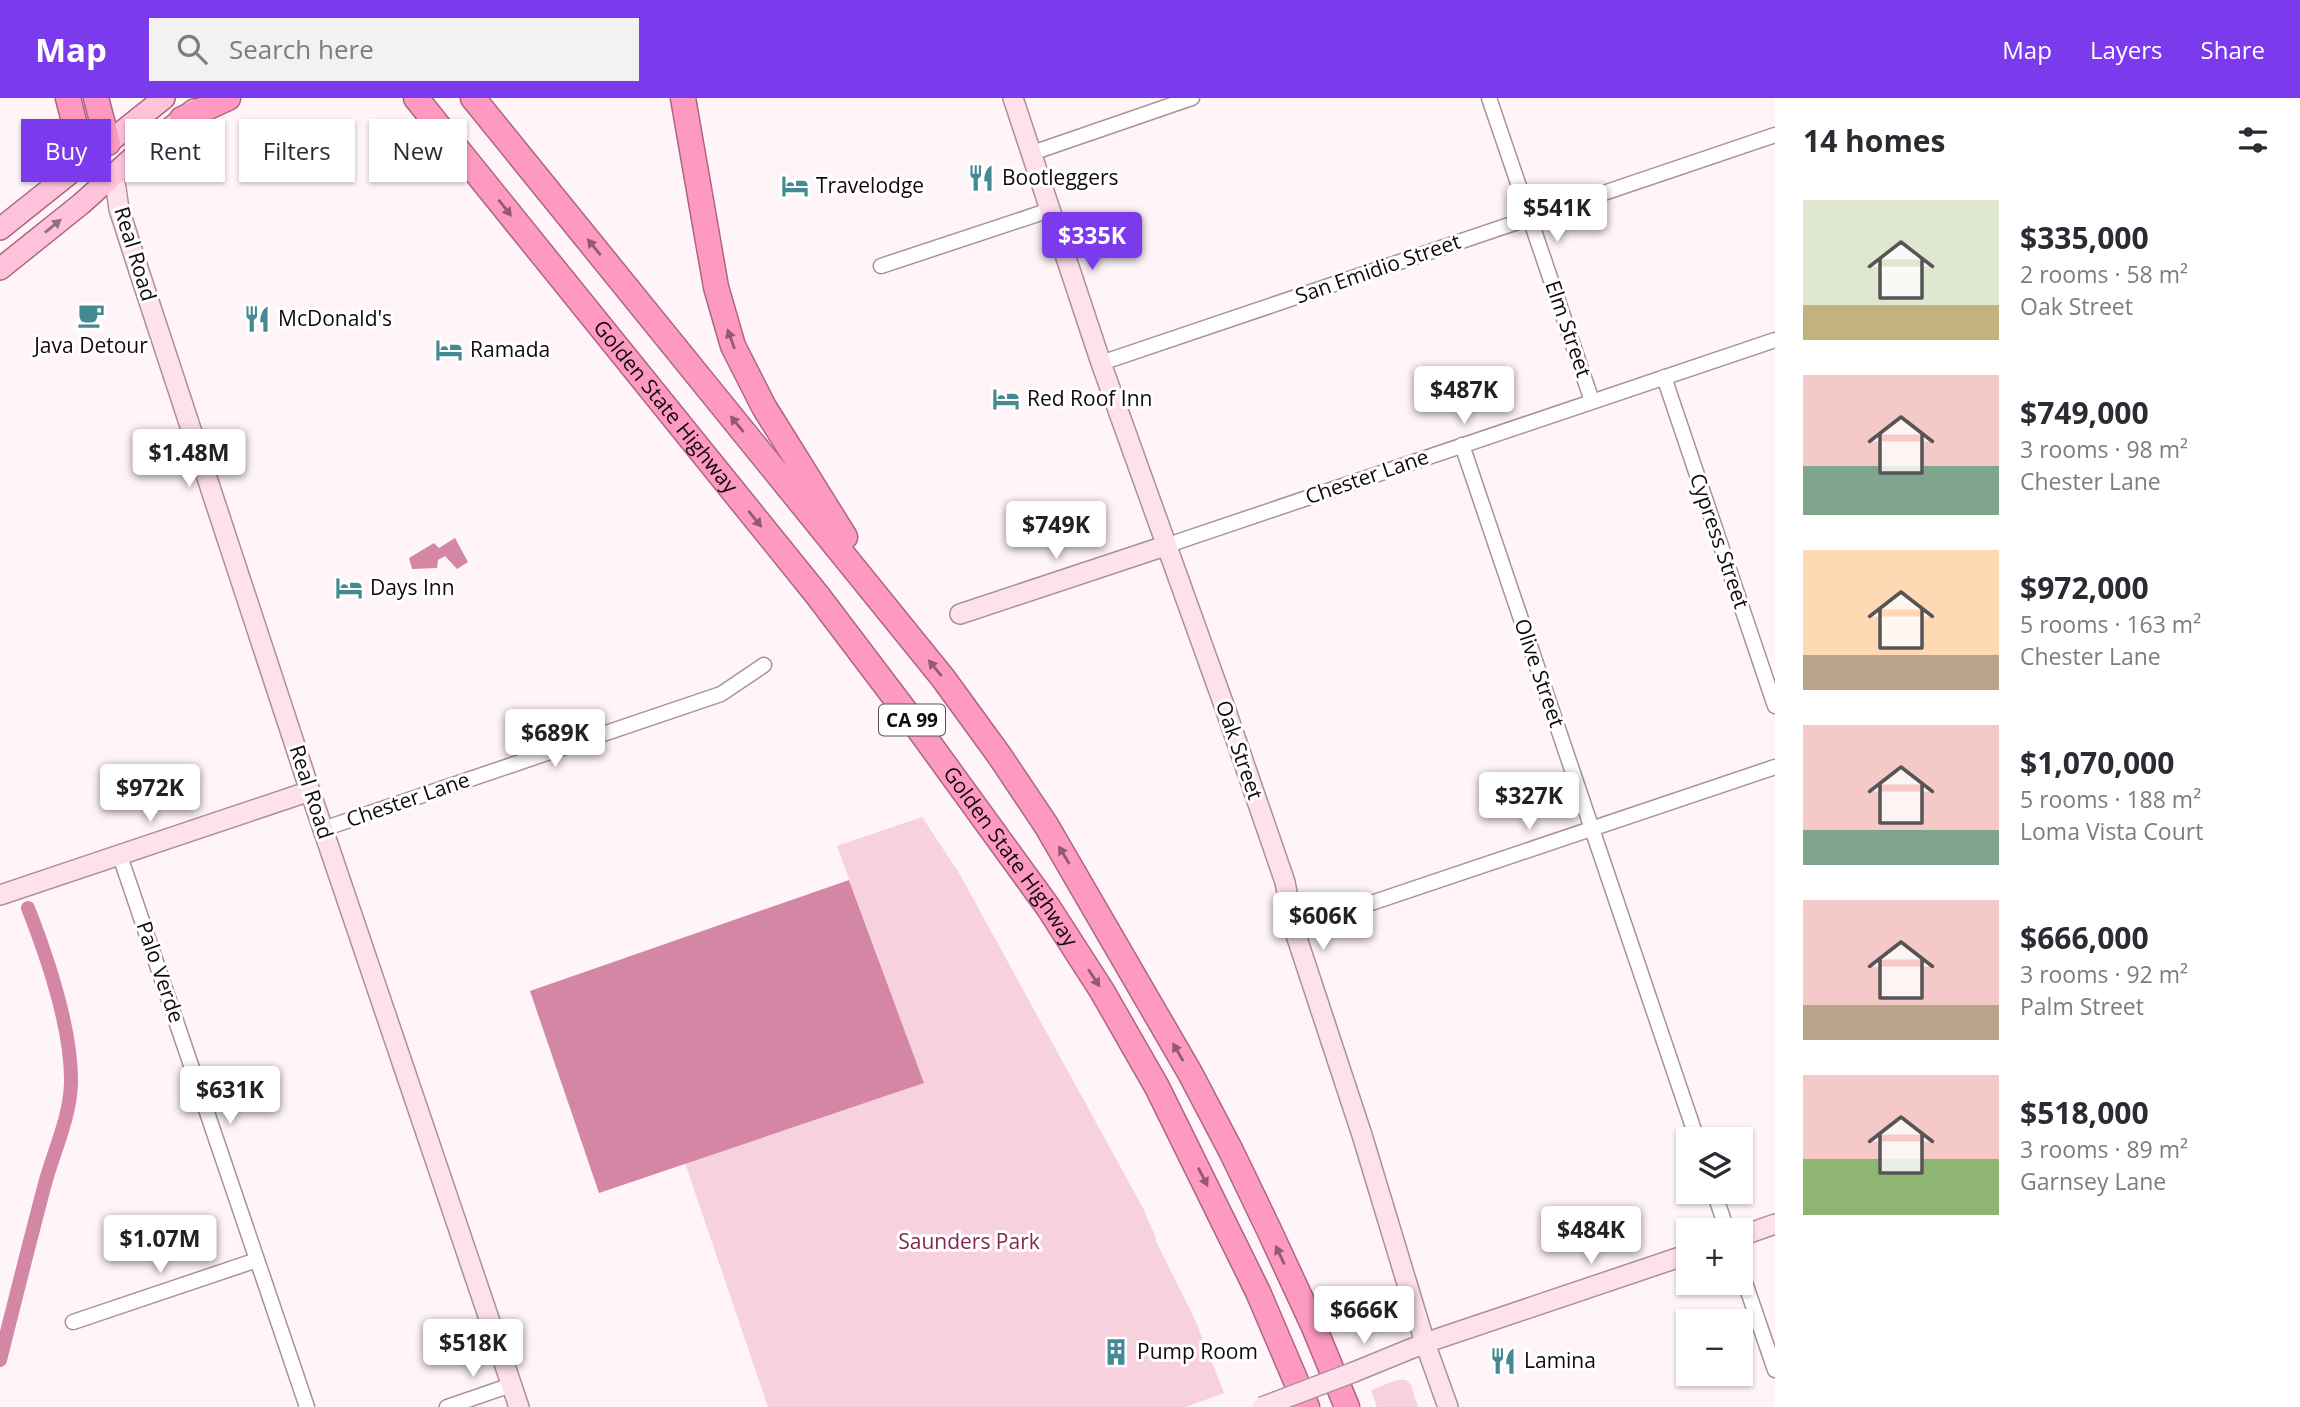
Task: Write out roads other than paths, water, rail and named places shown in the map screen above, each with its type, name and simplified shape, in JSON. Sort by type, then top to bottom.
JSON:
[{"type":"highway","points":[[68,98],[73,119]]},
{"type":"highway","points":[[96,98],[102,119]]},
{"type":"highway","points":[[182,119],[228,98]]},
{"type":"highway","name":"Golden State Highway","points":[[416,98],[826,607],[918,728],[1048,908],[1102,991],[1157,1087],[1258,1292],[1307,1407]]},
{"type":"highway","name":"Golden State Highway","points":[[473,98],[904,629],[991,744],[1046,825],[1183,1061],[1231,1151],[1314,1327],[1347,1407]]},
{"type":"highway","points":[[683,98],[716,287],[733,346],[764,407],[904,629]]},
{"type":"main road","points":[[111,141],[164,98]]},
{"type":"main road","points":[[182,119],[210,98]]},
{"type":"main road","points":[[111,159],[114,175]]},
{"type":"main road","points":[[0,269],[125,166]]},
{"type":"main road","points":[[0,229],[59,182]]},
{"type":"street","name":"Oak Street","points":[[1013,98],[1101,363],[1285,882],[1294,929],[1362,1135],[1425,1343],[1448,1407]]},
{"type":"street","points":[[1032,153],[1192,98]]},
{"type":"street","name":"Elm Street","points":[[1489,98],[1592,401]]},
{"type":"street","name":"San Emidio Street","points":[[1101,363],[1775,135]]},
{"type":"street","name":"Real Road","points":[[114,175],[119,209],[134,257],[310,791],[519,1407]]},
{"type":"street","points":[[881,266],[1051,210]]},
{"type":"street","name":"Chester Lane","points":[[960,614],[1775,340]]},
{"type":"street","name":"Cypress Street","points":[[1664,377],[1775,706]]},
{"type":"street","name":"Olive Street","points":[[1462,445],[1693,1127]]},
{"type":"street","name":"Chester Lane","points":[[323,829],[721,694],[764,665]]},
{"type":"street","points":[[1294,929],[1775,767]]},
{"type":"street","points":[[0,895],[310,791]]},
{"type":"street","name":"Palo Verde","points":[[120,856],[307,1407]]},
{"type":"street","points":[[1753,1232],[1775,1224]]},
{"type":"street","points":[[1262,1407],[1425,1343],[1676,1258]]},
{"type":"street","points":[[73,1322],[257,1260]]},
{"type":"street","points":[[1749,1295],[1775,1370]]},
{"type":"street","points":[[447,1407],[511,1385]]},
{"type":"waterway","points":[[0,1360],[46,1180],[65,1120],[71,1083],[68,1040],[63,1017],[51,971],[28,908]]},
{"type":"place","name":"Bootleggers","points":[[981,178]]},
{"type":"place","name":"Travelodge","points":[[795,186]]},
{"type":"place","name":"Java Detour","points":[[91,315]]},
{"type":"place","name":"McDonald's","points":[[257,319]]},
{"type":"place","name":"Ramada","points":[[449,350]]},
{"type":"place","name":"Red Roof Inn","points":[[1006,399]]},
{"type":"place","name":"Days Inn","points":[[349,588]]},
{"type":"place","name":"Pump Room","points":[[1116,1352]]},
{"type":"place","name":"Lamina","points":[[1503,1361]]},
{"type":"park label","name":"Saunders Park","points":[[969,1242]]}]
